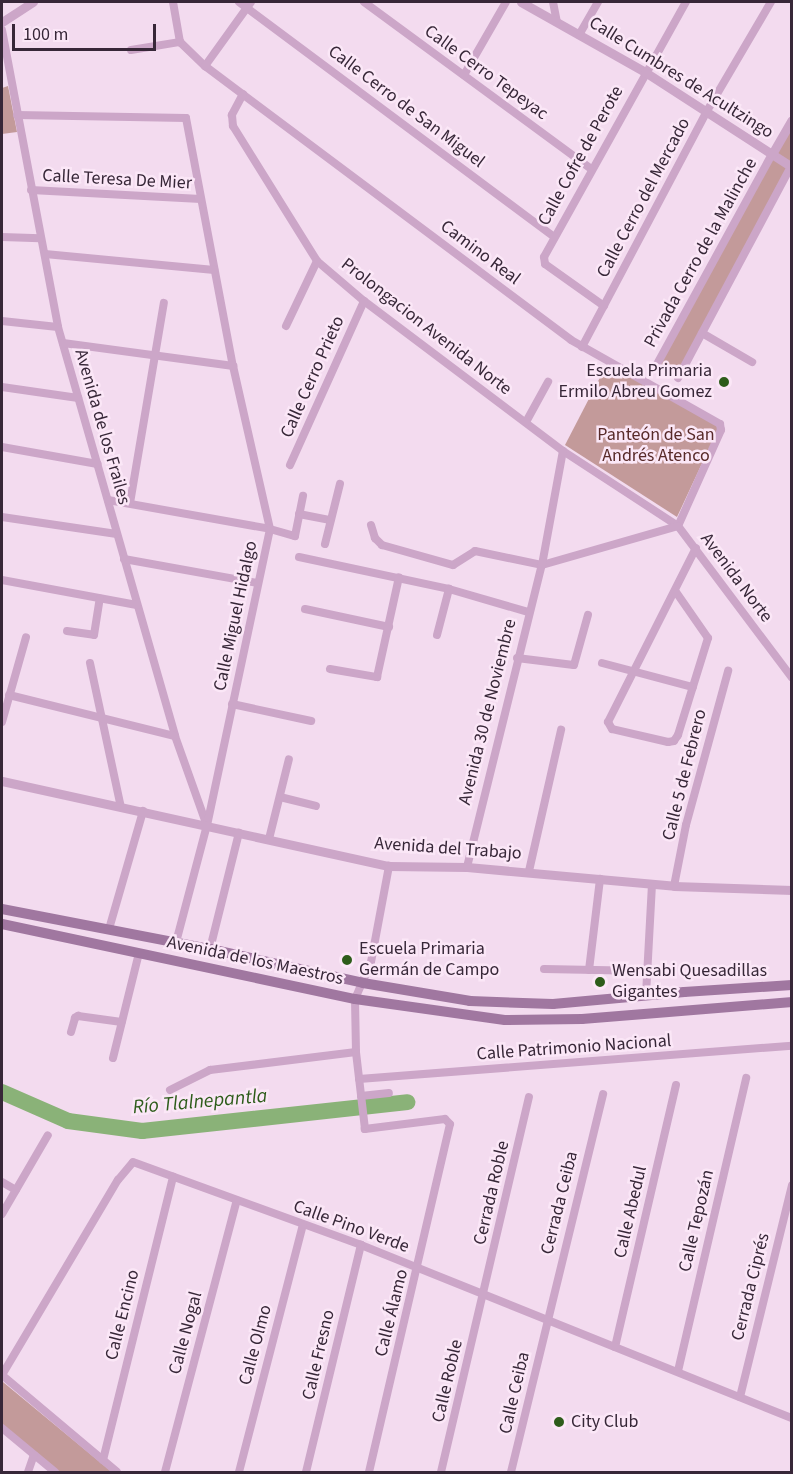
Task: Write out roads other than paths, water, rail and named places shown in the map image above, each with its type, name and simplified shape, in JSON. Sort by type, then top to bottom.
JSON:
[{"type":"main road","name":"Avenida de los Maestros","points":[[2,909],[176,942],[363,983],[470,1001],[553,1004],[792,985]]},
{"type":"main road","name":"Avenida de los Maestros","points":[[2,924],[355,999],[505,1020],[582,1019],[792,1002]]},
{"type":"street","points":[[2,22],[33,2]]},
{"type":"street","points":[[131,50],[180,42],[173,2]]},
{"type":"street","name":"Calle Cerro de San Miguel","points":[[239,2],[249,4],[554,237]]},
{"type":"street","name":"Calle Cerro Tepeyac","points":[[364,2],[591,169]]},
{"type":"street","points":[[464,75],[506,2]]},
{"type":"street","name":"Calle Cumbres de Acultzingo","points":[[521,2],[645,72],[791,166]]},
{"type":"street","points":[[553,2],[557,22]]},
{"type":"street","points":[[579,35],[598,2]]},
{"type":"street","name":"Calle Cofre de Perote","points":[[604,306],[545,264],[544,257],[686,2]]},
{"type":"street","name":"Calle Cerro del Mercado","points":[[582,347],[707,111],[771,2]]},
{"type":"street","points":[[205,66],[249,4]]},
{"type":"street","name":"Avenida de los Frailes","points":[[2,30],[58,327],[175,736],[207,825]]},
{"type":"street","name":"Camino Real","points":[[180,42],[205,66],[582,347],[722,427],[678,526]]},
{"type":"street","name":"Prolongacion Avenida Norte","points":[[243,94],[232,115],[233,126],[317,261],[364,301],[563,451],[678,526]]},
{"type":"street","name":"Calle Miguel Hidalgo","points":[[17,115],[186,118],[233,366],[270,529],[207,825],[176,942]]},
{"type":"street","points":[[772,154],[792,120]]},
{"type":"street","name":"Privada Cerro de la Malinche","points":[[656,366],[772,154]]},
{"type":"street","name":"Privada Cerro de la Malinche","points":[[678,378],[791,166]]},
{"type":"street","name":"Calle Teresa De Mier","points":[[31,190],[201,199]]},
{"type":"street","points":[[2,237],[40,238]]},
{"type":"street","points":[[45,254],[214,270]]},
{"type":"street","points":[[286,326],[317,261]]},
{"type":"street","name":"Calle Cerro Prieto","points":[[290,465],[364,301]]},
{"type":"street","points":[[130,503],[164,303]]},
{"type":"street","points":[[2,321],[58,327]]},
{"type":"street","points":[[702,333],[752,362]]},
{"type":"street","points":[[63,343],[233,366]]},
{"type":"street","points":[[526,422],[548,382]]},
{"type":"street","points":[[2,387],[78,398]]},
{"type":"street","points":[[2,447],[97,464]]},
{"type":"street","name":"Avenida 30 de Noviembre","points":[[466,867],[517,658],[525,611],[542,565],[563,451]]},
{"type":"street","points":[[325,544],[340,484]]},
{"type":"street","points":[[108,500],[270,529],[295,536],[303,496]]},
{"type":"street","points":[[299,514],[330,520]]},
{"type":"street","points":[[2,517],[117,534]]},
{"type":"street","points":[[371,525],[375,538],[382,545],[453,565],[475,551],[542,565],[678,526]]},
{"type":"street","name":"Avenida Norte","points":[[678,526],[792,678]]},
{"type":"street","points":[[675,592],[708,636],[674,741],[634,736],[612,729],[608,722],[635,674],[696,548]]},
{"type":"street","points":[[299,557],[399,577],[525,611]]},
{"type":"street","points":[[124,559],[258,583]]},
{"type":"street","points":[[330,669],[377,677],[399,577]]},
{"type":"street","points":[[2,580],[137,604]]},
{"type":"street","points":[[437,635],[449,589]]},
{"type":"street","points":[[67,632],[94,635],[100,598]]},
{"type":"street","points":[[305,609],[389,627]]},
{"type":"street","points":[[517,658],[574,665],[588,615]]},
{"type":"street","points":[[2,722],[26,637]]},
{"type":"street","points":[[90,663],[121,807]]},
{"type":"street","points":[[602,663],[635,674],[693,687]]},
{"type":"street","name":"Calle 5 de Febrero","points":[[674,886],[686,825],[728,671]]},
{"type":"street","points":[[9,695],[175,736]]},
{"type":"street","points":[[232,704],[311,721]]},
{"type":"street","points":[[529,871],[561,730]]},
{"type":"street","points":[[269,839],[289,759]]},
{"type":"street","name":"Avenida del Trabajo","points":[[2,781],[389,866],[466,867],[674,886],[792,890]]},
{"type":"street","points":[[280,797],[316,806]]},
{"type":"street","points":[[109,929],[143,811]]},
{"type":"street","points":[[210,949],[239,833]]},
{"type":"street","points":[[389,866],[371,962],[355,999],[356,1052],[362,1099],[389,1093]]},
{"type":"street","points":[[589,970],[600,879]]},
{"type":"street","points":[[646,995],[651,884]]},
{"type":"street","points":[[113,1058],[139,953]]},
{"type":"street","points":[[544,969],[646,971]]},
{"type":"street","points":[[72,1032],[75,1018],[78,1016],[122,1022]]},
{"type":"street","name":"Calle Patrimonio Nacional","points":[[360,1079],[792,1046]]},
{"type":"street","points":[[170,1090],[210,1070],[356,1052]]},
{"type":"street","name":"Calle Tepozán","points":[[678,1371],[746,1078]]},
{"type":"street","name":"Calle Abedul","points":[[615,1347],[676,1085]]},
{"type":"street","name":"Cerrada Ceiba","points":[[547,1320],[603,1094]]},
{"type":"street","name":"Cerrada Roble","points":[[483,1296],[528,1097]]},
{"type":"street","name":"Calle Álamo","points":[[362,1099],[365,1129],[445,1119],[450,1124],[419,1268],[369,1473]]},
{"type":"street","points":[[2,1214],[48,1135]]},
{"type":"street","name":"Calle Pino Verde","points":[[2,1375],[129,1164],[135,1162],[361,1245],[483,1296],[678,1371],[792,1418]]},
{"type":"street","name":"Calle Encino","points":[[103,1461],[173,1177]]},
{"type":"street","points":[[2,1182],[16,1190]]},
{"type":"street","name":"Cerrada Ciprés","points":[[740,1397],[792,1185]]},
{"type":"street","name":"Calle Nogal","points":[[165,1473],[237,1200]]},
{"type":"street","name":"Calle Olmo","points":[[239,1473],[303,1225]]},
{"type":"street","name":"Calle Fresno","points":[[306,1473],[361,1245]]},
{"type":"street","name":"Calle Roble","points":[[441,1473],[483,1296]]},
{"type":"street","name":"Calle Ceiba","points":[[512,1473],[547,1320]]},
{"type":"street","points":[[2,1375],[117,1473]]},
{"type":"street","points":[[2,1428],[55,1473]]},
{"type":"street","points":[[28,1473],[34,1455]]},
{"type":"waterway","name":"Río Tlalnepantla","points":[[2,1092],[68,1121],[142,1131],[407,1102]]},
{"type":"place","name":"Escuela Primaria Ermilo Abreu Gomez","points":[[724,382]]},
{"type":"place","name":"Escuela Primaria Germán de Campo","points":[[347,960]]},
{"type":"place","name":"Wensabi Quesadillas Gigantes","points":[[600,982]]},
{"type":"place","name":"City Club","points":[[559,1422]]},
{"type":"park label","name":"Panteón de San Andrés Atenco","points":[[656,446]]}]
